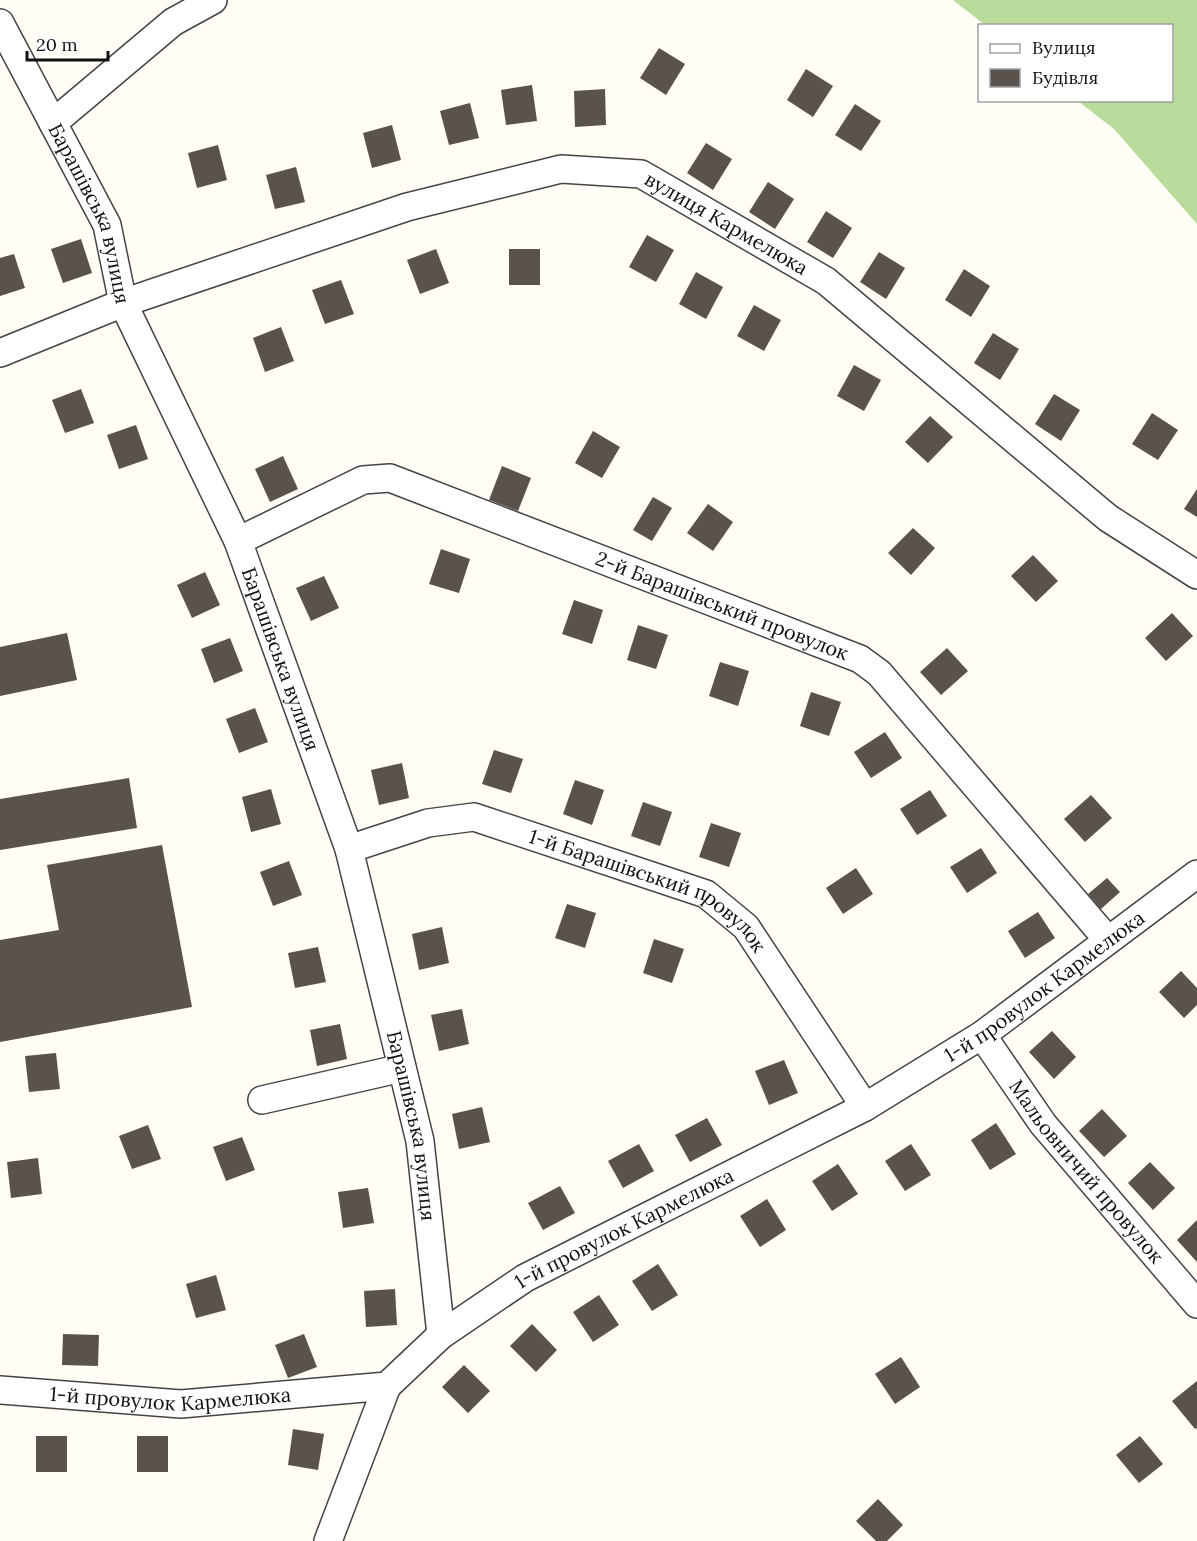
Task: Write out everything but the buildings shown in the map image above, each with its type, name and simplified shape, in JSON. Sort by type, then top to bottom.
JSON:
[{"type":"street","points":[[53,123],[172,22],[213,0]]},
{"type":"street","name":"Барашівська вулиця","points":[[0,23],[107,225],[123,303],[237,541],[349,849],[420,1141],[441,1335]]},
{"type":"street","name":"вулиця Кармелюка","points":[[0,353],[123,303],[407,207],[561,169],[641,174],[826,281],[1108,518],[1197,575]]},
{"type":"street","name":"2-й Барашівський провулок","points":[[237,541],[363,480],[390,478],[860,659],[879,673],[1107,939]]},
{"type":"street","name":"1-й Барашівський провулок","points":[[349,849],[428,823],[474,817],[705,894],[746,927],[865,1107]]},
{"type":"street","name":"1-й провулок Кармелюка","points":[[0,1390],[182,1404],[387,1386],[441,1335],[525,1278],[865,1107],[982,1035],[1107,939],[1197,874]]},
{"type":"street","name":"Мальовничий провулок","points":[[982,1035],[1042,1124],[1197,1304]]},
{"type":"street","points":[[262,1100],[402,1068]]},
{"type":"street","points":[[328,1541],[387,1386]]},
{"type":"green space","points":[[953,0],[1197,0],[1197,224],[1114,129],[1079,102],[1173,102],[1173,24],[984,24]]}]
